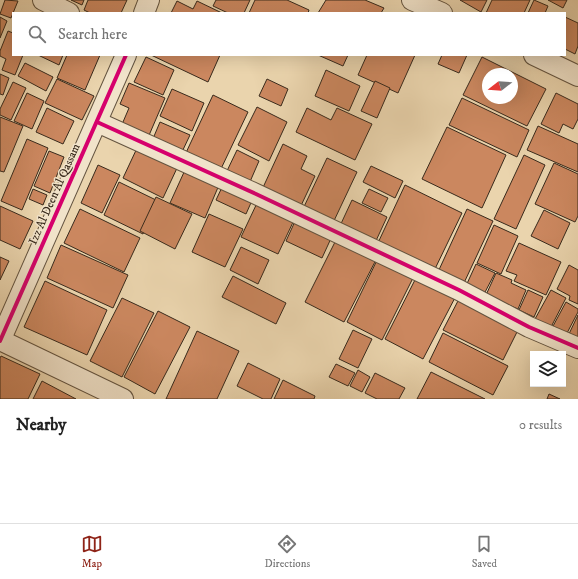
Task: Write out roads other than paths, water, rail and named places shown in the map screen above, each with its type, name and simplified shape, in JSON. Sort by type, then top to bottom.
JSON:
[{"type":"street","points":[[43,0],[67,12]]},
{"type":"street","points":[[144,12],[149,0]]},
{"type":"street","points":[[412,0],[440,12]]},
{"type":"street","name":"Izz Al Deen Al Qassam","points":[[0,340],[126,56]]},
{"type":"street","points":[[537,56],[577,72]]},
{"type":"street","points":[[97,122],[263,197],[459,290],[529,327],[578,348]]},
{"type":"street","points":[[0,340],[123,399]]}]
